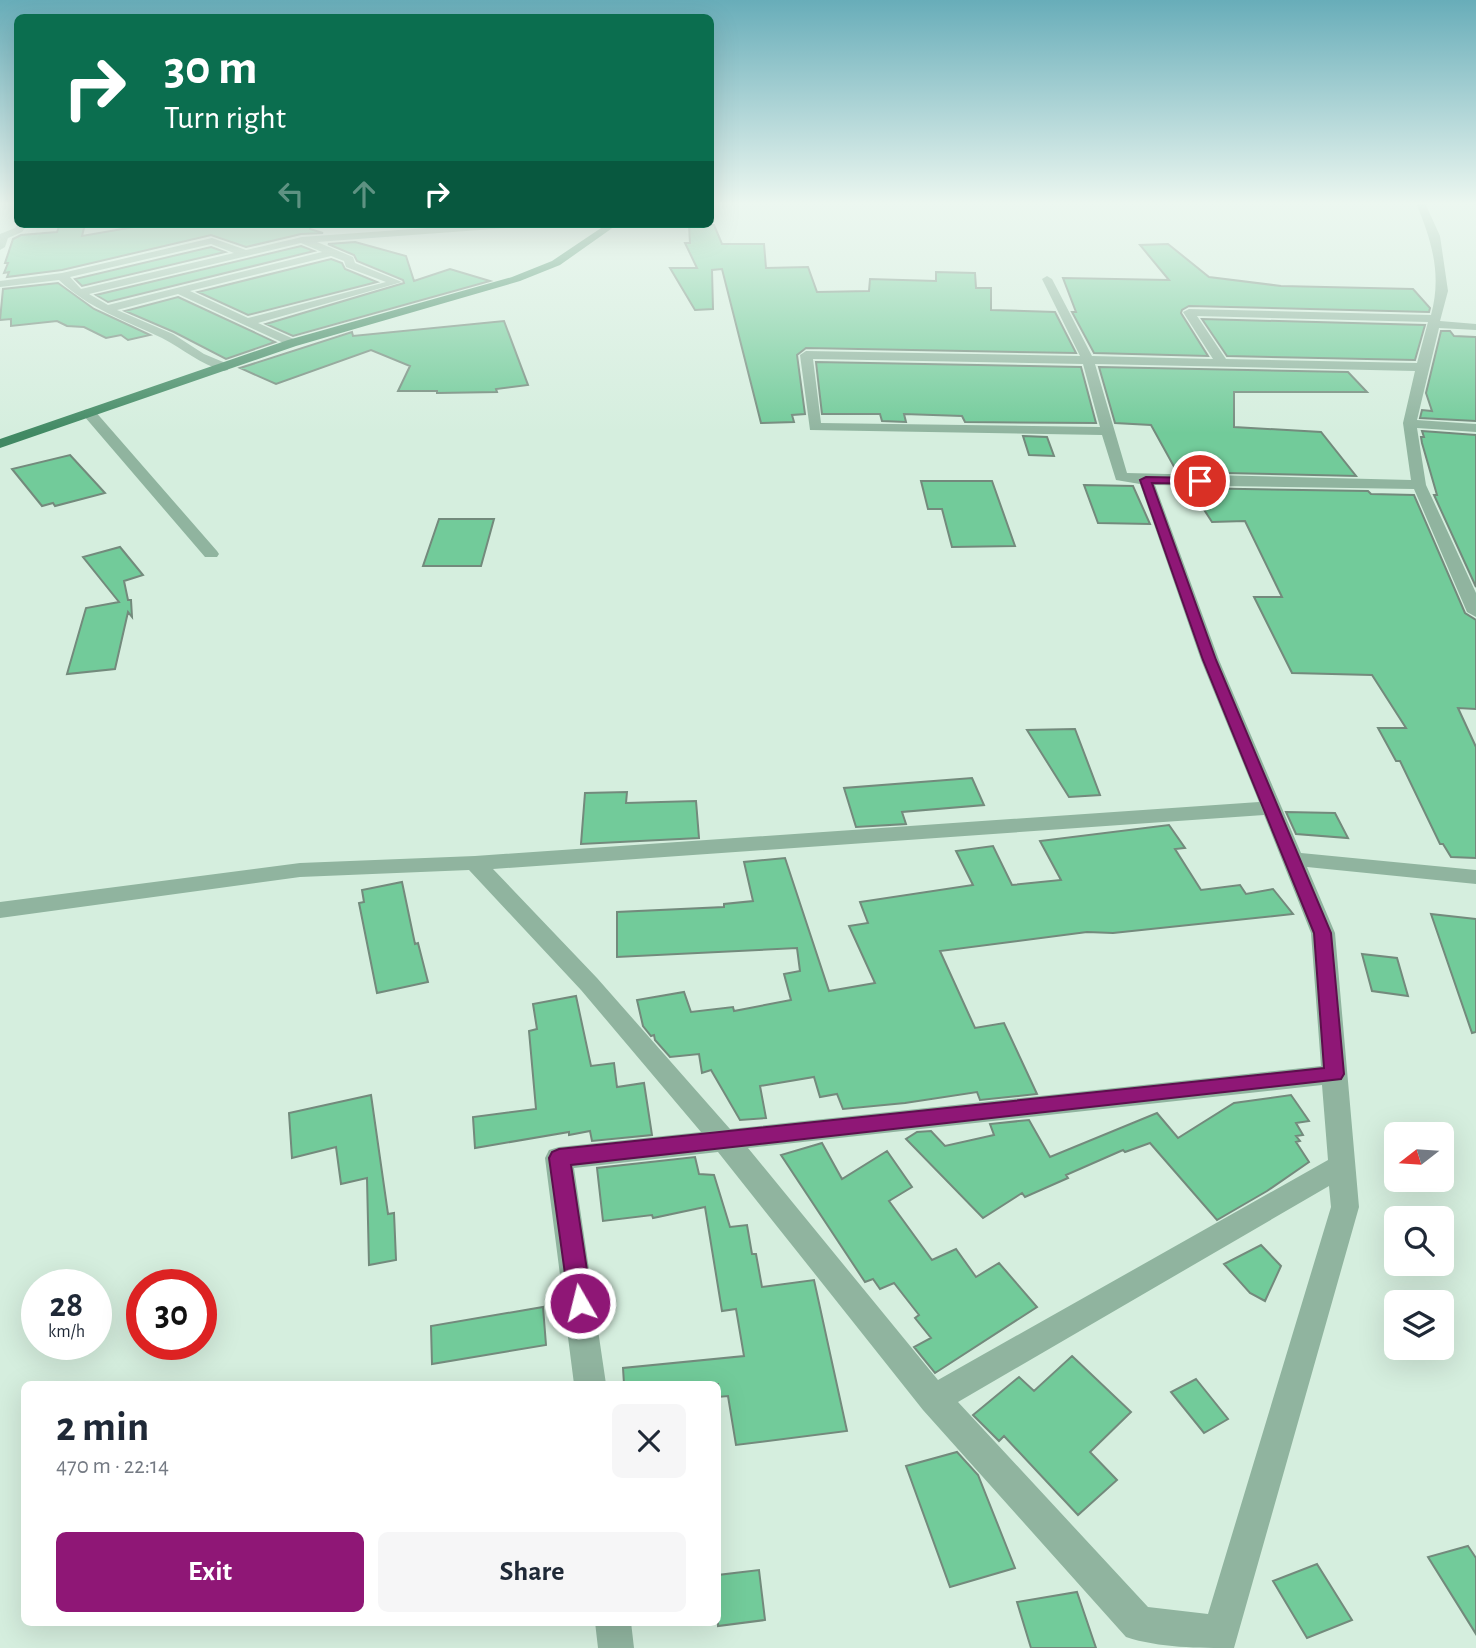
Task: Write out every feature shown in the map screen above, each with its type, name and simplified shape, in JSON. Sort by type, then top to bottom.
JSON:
[{"type":"main road","points":[[0,444],[292,343],[513,280]]},
{"type":"street","points":[[0,285],[35,280]]},
{"type":"street","points":[[66,280],[79,293],[106,309],[169,337],[200,357],[224,367]]},
{"type":"street","points":[[79,293],[133,280]]},
{"type":"street","points":[[106,309],[224,280]]},
{"type":"street","points":[[248,322],[397,282],[391,280]]},
{"type":"street","points":[[1047,280],[1088,360],[1121,477],[1146,480],[1419,485]]},
{"type":"street","points":[[1441,280],[1443,291],[1410,423],[1419,485],[1475,609]]},
{"type":"street","points":[[180,291],[292,343]]},
{"type":"street","points":[[1222,363],[1189,312],[1434,321],[1476,327]]},
{"type":"street","points":[[1108,431],[815,427],[806,355],[1422,367]]},
{"type":"street","points":[[89,413],[211,554]]},
{"type":"street","points":[[1410,423],[1476,428]]},
{"type":"street","points":[[475,863],[589,985],[724,1141],[934,1399],[1139,1624],[1217,1641],[1345,1207],[1323,933],[1210,660],[1146,480]]},
{"type":"street","points":[[0,910],[300,870],[475,863],[1271,808]]},
{"type":"street","points":[[1292,859],[1476,877]]},
{"type":"street","points":[[590,1381],[559,1158],[1334,1074]]},
{"type":"street","points":[[934,1399],[1342,1165]]},
{"type":"street","points":[[613,1626],[616,1648]]},
{"type":"building","points":[[76,280],[108,280],[82,286]]},
{"type":"building","points":[[159,280],[197,280],[108,302],[96,295]]},
{"type":"building","points":[[247,280],[377,282],[248,315],[198,292]]},
{"type":"building","points":[[403,280],[490,281],[293,336],[266,324],[404,283]]},
{"type":"building","points":[[677,280],[712,280],[713,309],[695,310]]},
{"type":"building","points":[[725,280],[813,280],[817,292],[869,291],[870,280],[975,280],[976,288],[991,288],[991,310],[1055,312],[1076,353],[806,348],[797,355],[805,414],[792,415],[794,422],[761,423]]},
{"type":"building","points":[[1064,280],[1232,280],[1281,286],[1413,289],[1430,308],[1429,312],[1189,306],[1181,313],[1208,356],[1094,353],[1072,312],[1076,312]]},
{"type":"building","points":[[58,283],[94,309],[150,335],[128,340],[121,335],[106,338],[84,327],[67,326],[57,321],[11,326],[11,319],[0,320],[3,289]]},
{"type":"building","points":[[178,297],[275,342],[226,359],[125,311]]},
{"type":"building","points":[[1202,319],[1425,325],[1415,360],[1227,356]]},
{"type":"building","points":[[504,321],[528,385],[496,389],[497,392],[398,391],[410,366],[371,350],[276,384],[240,368],[352,332],[353,336]]},
{"type":"building","points":[[1441,331],[1450,331],[1454,336],[1476,337],[1476,421],[1420,418],[1422,410],[1432,411],[1426,393]]},
{"type":"building","points":[[816,362],[1081,367],[1096,423],[965,422],[962,416],[904,414],[906,422],[882,421],[880,414],[822,414]]},
{"type":"building","points":[[1099,367],[1348,372],[1367,392],[1234,392],[1234,427],[1321,432],[1356,476],[1177,472],[1151,425],[1115,423]]},
{"type":"building","points":[[1422,431],[1476,435],[1476,587],[1434,495],[1437,495],[1422,443]]},
{"type":"building","points":[[1023,436],[1047,437],[1054,456],[1029,455]]},
{"type":"building","points":[[70,455],[105,493],[55,506],[53,503],[42,506],[12,469]]},
{"type":"building","points":[[921,481],[992,481],[1015,546],[952,547],[942,509],[928,509]]},
{"type":"building","points":[[1084,485],[1133,486],[1150,524],[1098,523]]},
{"type":"building","points":[[1187,488],[1368,491],[1371,494],[1414,495],[1465,613],[1476,620],[1476,709],[1458,708],[1476,747],[1476,858],[1451,857],[1443,844],[1440,844],[1400,761],[1396,761],[1378,728],[1406,728],[1372,675],[1292,673],[1254,597],[1282,597],[1245,521],[1212,522],[1201,505],[1196,505]]},
{"type":"building","points":[[439,519],[494,519],[481,566],[423,566]]},
{"type":"building","points":[[120,547],[143,575],[124,581],[128,600],[131,600],[132,617],[128,612],[115,669],[67,674],[86,608],[119,602],[83,557]]},
{"type":"building","points":[[1075,729],[1100,795],[1069,797],[1027,730]]},
{"type":"building","points":[[972,778],[984,805],[902,812],[906,824],[856,827],[844,788]]},
{"type":"building","points":[[627,792],[626,803],[696,801],[699,838],[581,844],[585,793]]},
{"type":"building","points":[[1286,812],[1335,813],[1348,838],[1296,834]]},
{"type":"building","points":[[1169,825],[1185,848],[1175,849],[1201,890],[1240,885],[1246,894],[1273,889],[1293,914],[1113,933],[1087,932],[940,951],[975,1028],[1004,1023],[1037,1094],[980,1100],[977,1092],[843,1109],[837,1094],[820,1097],[814,1077],[760,1086],[766,1118],[740,1120],[711,1070],[702,1073],[699,1054],[670,1057],[655,1040],[654,1035],[651,1036],[643,1026],[637,1000],[684,992],[691,1012],[733,1007],[734,1011],[791,1000],[784,974],[800,971],[797,948],[617,957],[617,912],[724,907],[724,904],[753,901],[744,862],[785,858],[829,991],[875,983],[849,926],[868,923],[860,902],[973,885],[956,851],[993,846],[1012,885],[1061,880],[1040,841]]},
{"type":"building","points":[[402,882],[415,944],[418,943],[428,982],[377,993],[359,903],[364,902],[362,890]]},
{"type":"building","points":[[1431,914],[1476,919],[1476,1032],[1472,1033]]},
{"type":"building","points":[[1362,954],[1397,958],[1408,996],[1372,991]]},
{"type":"building","points":[[576,996],[591,1066],[614,1063],[617,1087],[644,1083],[652,1135],[592,1141],[590,1131],[569,1135],[569,1132],[475,1148],[473,1117],[536,1109],[529,1031],[537,1029],[533,1004]]},
{"type":"building","points":[[371,1095],[388,1214],[394,1213],[396,1260],[369,1265],[367,1178],[341,1184],[336,1147],[292,1158],[289,1113]]},
{"type":"building","points":[[1291,1095],[1309,1121],[1296,1123],[1303,1135],[1296,1136],[1300,1141],[1296,1142],[1309,1162],[1267,1191],[1217,1220],[1150,1143],[1125,1152],[1123,1150],[1066,1175],[1068,1178],[1025,1197],[1022,1193],[983,1218],[906,1139],[917,1132],[931,1131],[945,1146],[994,1135],[990,1124],[1029,1120],[1050,1157],[1157,1113],[1178,1138],[1234,1103]]},
{"type":"building","points":[[822,1143],[842,1179],[887,1151],[912,1187],[889,1201],[932,1260],[956,1249],[976,1277],[999,1263],[1037,1307],[935,1373],[914,1347],[931,1338],[915,1318],[919,1315],[894,1283],[880,1289],[873,1279],[865,1282],[781,1155]]},
{"type":"building","points":[[695,1157],[699,1174],[714,1175],[730,1227],[747,1225],[762,1287],[814,1280],[847,1431],[736,1445],[728,1396],[721,1397],[721,1381],[624,1381],[623,1368],[744,1356],[736,1309],[722,1311],[705,1207],[653,1218],[652,1215],[603,1221],[597,1168]]},
{"type":"building","points":[[1261,1245],[1281,1266],[1265,1301],[1250,1293],[1224,1264]]},
{"type":"building","points":[[543,1307],[546,1345],[432,1364],[431,1326]]},
{"type":"building","points":[[1072,1356],[1131,1412],[1090,1452],[1117,1480],[1078,1515],[1004,1436],[999,1441],[973,1415],[1019,1377],[1034,1391]]},
{"type":"building","points":[[1196,1379],[1228,1419],[1204,1433],[1171,1392]]},
{"type":"building","points":[[957,1452],[978,1475],[1015,1568],[950,1587],[906,1466]]},
{"type":"building","points":[[1468,1546],[1476,1558],[1476,1634],[1428,1557]]},
{"type":"building","points":[[1317,1564],[1352,1620],[1307,1638],[1273,1581]]},
{"type":"building","points":[[759,1570],[765,1620],[721,1626],[721,1575]]},
{"type":"building","points":[[1077,1592],[1096,1648],[1031,1648],[1017,1602]]},
{"type":"route","points":[[580,1303],[559,1158],[1334,1074],[1323,933],[1210,660],[1146,480],[1200,481]]}]
